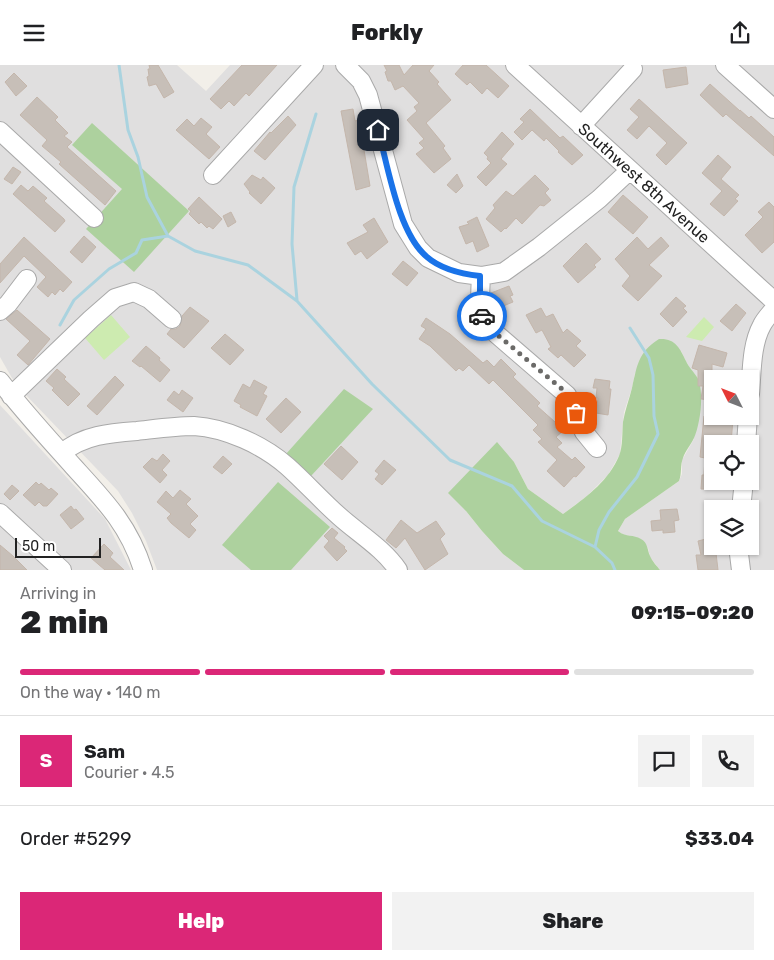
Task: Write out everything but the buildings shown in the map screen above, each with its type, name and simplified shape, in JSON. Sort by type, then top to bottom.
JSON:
[{"type":"street","points":[[213,175],[314,65]]},
{"type":"street","points":[[345,65],[361,81],[368,95],[403,224],[418,248],[428,258],[458,273],[480,276],[504,272],[539,247],[599,199],[630,170]]},
{"type":"street","name":"Southwest 8th Avenue","points":[[515,65],[774,301]]},
{"type":"street","points":[[726,65],[774,109]]},
{"type":"street","points":[[581,126],[633,69]]},
{"type":"street","points":[[0,131],[94,217]]},
{"type":"street","points":[[480,276],[481,313],[488,327],[562,389],[584,432],[597,448]]},
{"type":"street","points":[[0,311],[8,304],[27,279]]},
{"type":"street","points":[[11,396],[115,298],[134,292],[149,299],[172,319]]},
{"type":"street","points":[[752,370],[762,325],[774,309]]},
{"type":"street","points":[[0,381],[11,396],[108,504],[123,524],[135,547],[143,570]]},
{"type":"street","points":[[62,453],[72,444],[79,441],[112,432],[194,426],[235,435],[268,452],[286,465],[339,516],[390,558],[398,570]]},
{"type":"street","points":[[0,513],[62,570]]},
{"type":"street","points":[[739,555],[741,570]]},
{"type":"shaded area","points":[[0,65],[177,65],[206,91],[230,65],[774,65],[774,570],[660,570],[650,557],[648,548],[631,536],[624,535],[618,531],[625,519],[679,481],[682,474],[682,460],[694,439],[697,377],[690,369],[681,351],[635,373],[624,412],[620,454],[608,475],[587,496],[563,514],[528,489],[514,462],[466,511],[503,554],[524,570],[157,570],[146,541],[118,491],[24,393],[12,378],[0,357]]},
{"type":"shaded area","points":[[0,405],[105,519],[131,570],[0,570]]},
{"type":"green space","points":[[92,123],[189,211],[134,272],[86,229],[122,189],[72,145]]},
{"type":"green space","points":[[111,315],[130,337],[104,360],[85,338]]},
{"type":"green space","points":[[704,317],[714,327],[702,341],[686,337]]},
{"type":"green space","points":[[659,339],[669,340],[679,348],[697,377],[701,391],[700,417],[693,441],[683,458],[679,481],[625,519],[618,531],[643,541],[651,558],[660,570],[524,570],[503,554],[448,493],[497,442],[514,462],[528,489],[563,514],[595,489],[609,474],[614,465],[622,444],[623,422],[637,366],[647,349]]},
{"type":"green space","points":[[344,389],[373,409],[311,476],[286,454]]},
{"type":"green space","points":[[278,482],[330,527],[291,570],[251,570],[222,545]]},
{"type":"waterway","points":[[119,65],[128,130],[138,157],[147,197],[168,236],[195,251],[248,265],[297,301],[372,384],[450,460],[512,486],[542,521],[595,547],[612,563],[615,570]]},
{"type":"waterway","points":[[297,300],[292,244],[294,187],[316,114]]},
{"type":"waterway","points":[[60,325],[74,300],[109,269],[136,253],[142,240],[168,236]]},
{"type":"waterway","points":[[595,547],[599,530],[609,512],[637,477],[658,434],[654,416],[653,375],[649,358],[630,328]]},
{"type":"way so far","points":[[482,316],[488,327],[562,389],[576,413]]},
{"type":"route","points":[[378,130],[403,224],[418,248],[428,258],[458,273],[480,276],[482,316]]}]
